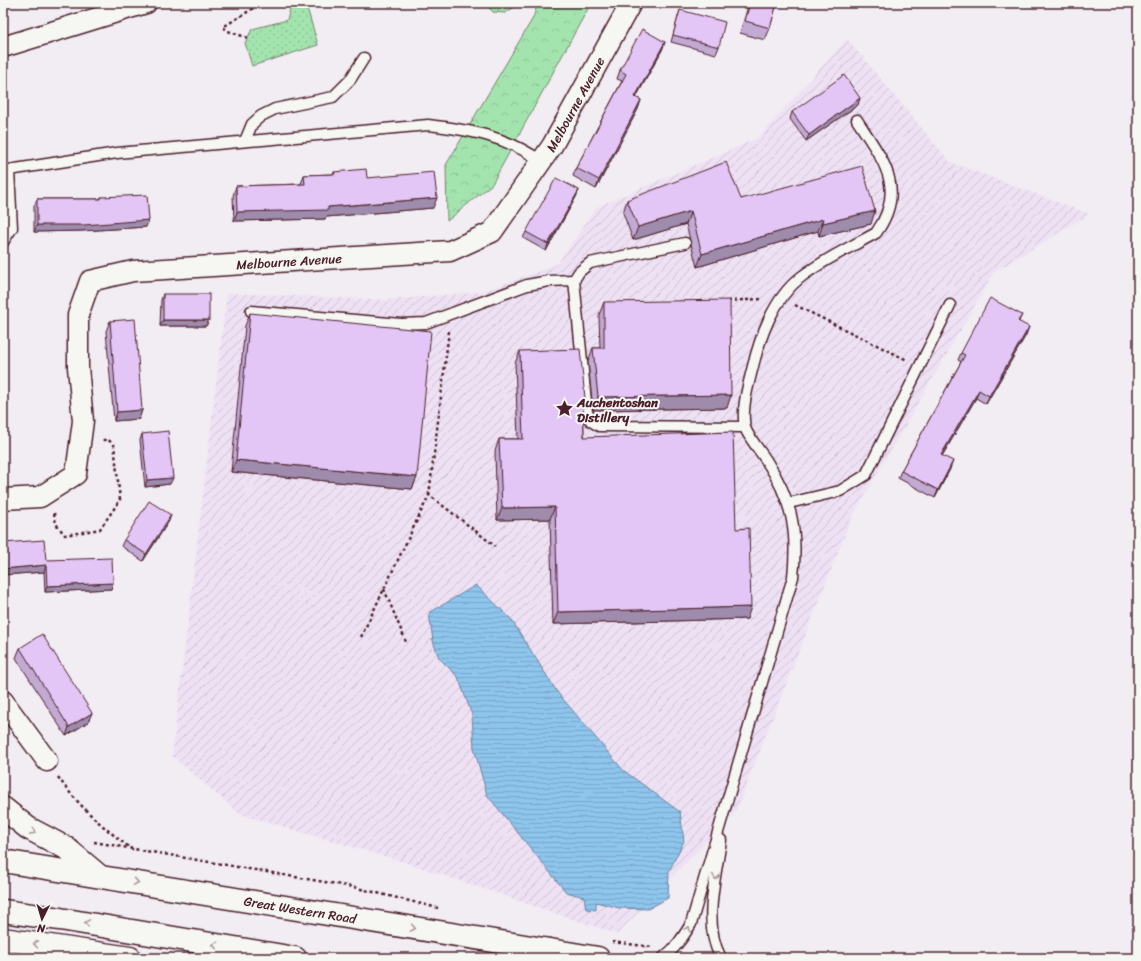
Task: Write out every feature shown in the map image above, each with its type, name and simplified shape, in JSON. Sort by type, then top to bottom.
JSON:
[{"type":"main road","points":[[3,808],[28,828],[66,848],[98,875]]},
{"type":"main road","name":"Great Western Road","points":[[3,861],[98,875],[598,958]]},
{"type":"main road","points":[[3,911],[295,958]]},
{"type":"main road","points":[[3,940],[130,958]]},
{"type":"street","points":[[3,47],[121,7],[146,3]]},
{"type":"street","name":"Melbourne Avenue","points":[[3,499],[40,497],[76,474],[83,421],[78,367],[78,315],[90,281],[133,271],[450,251],[492,232],[552,146],[631,3]]},
{"type":"street","points":[[3,701],[47,760]]},
{"type":"lane","points":[[245,141],[252,124],[261,116],[275,109],[332,97],[350,80],[364,58]]},
{"type":"lane","points":[[663,958],[672,951],[683,938],[691,924],[793,577],[796,555],[789,503],[780,481],[745,428],[746,394],[755,356],[768,322],[781,298],[800,278],[876,233],[883,223],[889,209],[892,188],[882,159],[857,120]]},
{"type":"lane","points":[[3,242],[12,228],[9,170],[117,154],[428,125],[473,131],[523,149],[541,161]]},
{"type":"lane","points":[[684,243],[590,263],[579,272],[574,280],[588,412],[591,421],[599,426],[745,428]]},
{"type":"lane","points":[[251,311],[401,324],[426,323],[451,312],[527,285],[549,281],[574,280]]},
{"type":"lane","points":[[789,503],[840,491],[866,475],[950,305]]},
{"type":"lane","points":[[721,958],[712,936],[712,912],[725,810]]},
{"type":"path","points":[[248,38],[228,31],[223,27],[262,3]]},
{"type":"path","points":[[361,637],[429,495],[451,312]]},
{"type":"path","points":[[49,491],[56,524],[65,535],[100,529],[120,500],[114,444],[108,440],[80,441]]},
{"type":"path","points":[[429,495],[495,546]]},
{"type":"path","points":[[384,588],[406,642]]},
{"type":"path","points":[[47,760],[67,790],[86,811],[109,832],[134,850]]},
{"type":"path","points":[[92,842],[353,887],[445,910]]},
{"type":"path","points":[[611,942],[707,958]]},
{"type":"shaded area","name":"Auchentoshan Distillery","points":[[847,39],[950,162],[1089,214],[994,272],[851,519],[736,811],[617,934],[404,862],[240,814],[172,756],[227,293],[385,300],[481,292],[540,271],[558,263],[597,207],[758,138]]},
{"type":"green space","points":[[521,3],[505,13],[493,12],[485,4]]},
{"type":"green space","points":[[538,3],[591,3],[492,184],[447,221],[446,165],[533,18]]},
{"type":"green space","points":[[297,6],[308,11],[318,45],[252,66],[245,43],[252,29],[287,20],[290,9]]},
{"type":"water","points":[[476,585],[511,619],[557,692],[623,770],[680,812],[684,841],[669,871],[668,898],[648,909],[619,908],[596,902],[596,910],[586,909],[584,897],[566,892],[487,795],[474,748],[472,715],[458,677],[439,658],[433,641],[429,613]]},
{"type":"building","points":[[750,3],[777,3],[770,28],[745,21]]},
{"type":"building","points":[[680,10],[725,22],[719,47],[673,35]]},
{"type":"building","points":[[642,29],[665,42],[635,97],[641,100],[599,180],[576,168],[626,74],[620,70]]},
{"type":"building","points":[[844,75],[860,98],[809,135],[792,112]]},
{"type":"building","points":[[726,162],[741,199],[862,166],[875,211],[823,223],[823,219],[702,254],[691,211],[638,227],[627,200]]},
{"type":"building","points":[[366,169],[367,178],[434,172],[437,198],[328,207],[328,210],[237,212],[236,186],[305,184],[304,175],[335,174],[334,172]]},
{"type":"building","points":[[556,178],[579,190],[548,244],[526,232]]},
{"type":"building","points":[[147,195],[149,220],[84,225],[37,225],[37,199],[101,199],[101,197]]},
{"type":"building","points":[[163,294],[209,294],[209,320],[163,320]]},
{"type":"building","points":[[990,298],[1022,315],[1018,321],[1029,327],[989,396],[979,390],[941,455],[953,461],[938,490],[901,471],[965,355],[961,353]]},
{"type":"building","points":[[730,300],[731,395],[598,397],[593,348],[604,348],[604,302]]},
{"type":"building","points":[[250,313],[431,331],[417,477],[236,460]]},
{"type":"building","points":[[135,319],[142,410],[117,412],[110,321]]},
{"type":"building","points":[[580,349],[585,398],[583,398],[584,437],[733,432],[736,529],[749,528],[751,607],[558,612],[555,507],[502,508],[499,439],[523,439],[520,351]]},
{"type":"building","points":[[168,431],[173,478],[147,480],[142,434]]},
{"type":"building","points":[[149,501],[171,515],[146,554],[124,540]]},
{"type":"building","points":[[44,540],[46,560],[112,558],[113,583],[47,586],[46,565],[3,569],[3,543]]},
{"type":"building","points":[[3,611],[5,633],[3,633]]},
{"type":"building","points":[[42,634],[92,713],[69,727],[20,648]]},
{"type":"place","name":"Auchentoshan Distillery","points":[[564,409]]}]
